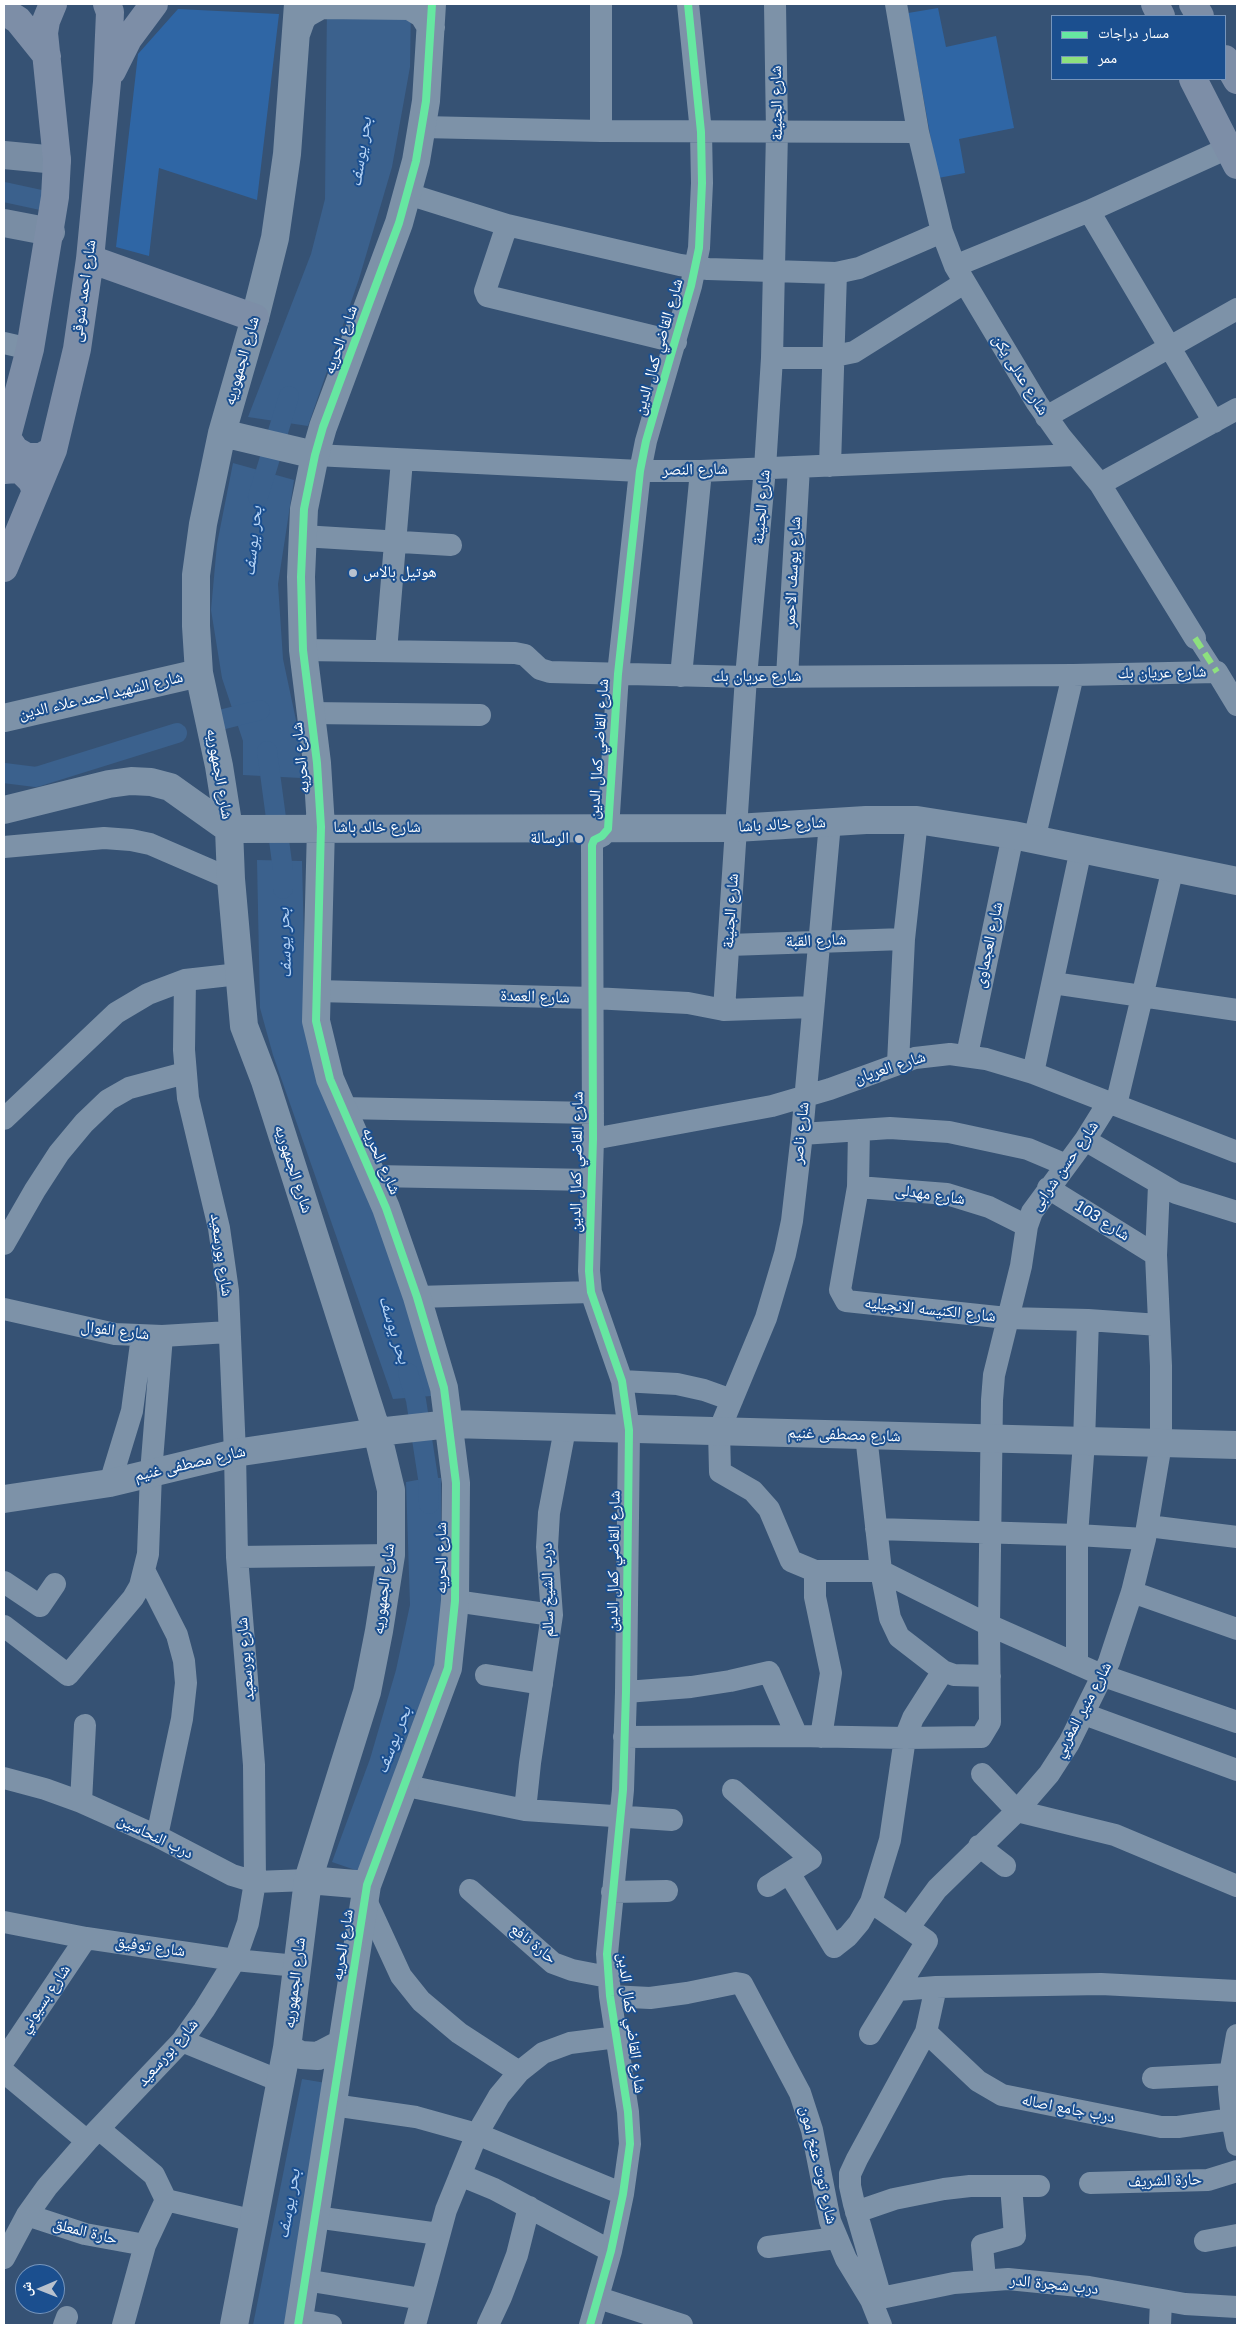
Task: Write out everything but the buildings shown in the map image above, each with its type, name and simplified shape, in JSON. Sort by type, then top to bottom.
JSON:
[{"type":"main road","points":[[53,4],[46,21],[44,33],[57,160],[51,232],[30,350],[6,443],[27,457],[41,457],[53,450]]},
{"type":"main road","name":"شارع احمد شوقى","points":[[4,568],[53,450],[77,349],[90,258],[107,82],[110,12],[107,4]]},
{"type":"main road","points":[[107,82],[128,39],[154,4]]},
{"type":"main road","points":[[1193,4],[1199,15]]},
{"type":"main road","points":[[4,11],[18,20],[47,56]]},
{"type":"main road","points":[[1226,61],[1237,80]]},
{"type":"main road","points":[[1194,80],[1233,157]]},
{"type":"main road","points":[[4,155],[57,160]]},
{"type":"main road","points":[[4,223],[51,232]]},
{"type":"main road","points":[[90,258],[255,318]]},
{"type":"main road","points":[[4,470],[16,469],[23,472],[32,481],[36,493]]},
{"type":"street","name":"شارع الجمهوريه","points":[[234,2325],[287,2048],[308,1880],[367,1692],[391,1555],[391,1490],[377,1432],[265,1082],[244,1026],[231,879],[229,829],[219,766],[199,673],[196,575],[202,524],[222,433],[255,318],[275,238],[287,154],[298,4]]},
{"type":"street","points":[[601,131],[602,4]]},
{"type":"street","name":"شارع القاضي كمال الدين","points":[[590,2325],[611,2251],[624,2194],[629,2160],[629,2128],[609,1986],[608,1925],[621,1817],[626,1692],[629,1430],[622,1381],[591,1292],[588,1250],[593,1139],[592,845],[594,840],[608,830],[618,674],[640,471],[646,441],[676,342],[695,268],[698,248],[702,183],[701,132],[688,4]]},
{"type":"street","name":"شارع الجنينة","points":[[724,1010],[746,677],[765,468],[772,358],[777,132],[775,4]]},
{"type":"street","name":"شارع عدلى يكن","points":[[896,4],[918,132],[942,232],[959,274],[1046,417],[1100,484],[1237,705]]},
{"type":"street","points":[[296,34],[300,20],[305,14],[321,5],[410,6],[423,14],[432,15]]},
{"type":"street","name":"شارع الحريه","points":[[298,2323],[366,1891],[402,1785],[448,1668],[455,1601],[456,1483],[444,1388],[417,1297],[374,1176],[330,1079],[316,1021],[320,828],[317,763],[303,650],[302,536],[315,455],[323,427],[408,194],[422,127],[429,75],[432,15]]},
{"type":"street","points":[[422,127],[601,131],[918,132]]},
{"type":"street","points":[[772,358],[834,357],[864,348],[959,274],[1089,210],[1233,157]]},
{"type":"street","points":[[408,194],[507,225],[695,268],[836,273],[859,268],[942,232]]},
{"type":"street","points":[[1089,210],[1214,422]]},
{"type":"street","points":[[507,225],[485,291],[487,296],[676,342]]},
{"type":"street","points":[[830,466],[836,273]]},
{"type":"street","points":[[1046,417],[1237,309]]},
{"type":"street","points":[[4,343],[30,350]]},
{"type":"street","points":[[1100,484],[1237,409]]},
{"type":"street","points":[[222,433],[315,455]]},
{"type":"street","name":"شارع النصر","points":[[315,455],[640,471],[701,471],[1076,455]]},
{"type":"street","points":[[386,651],[402,460]]},
{"type":"street","name":"شارع يوسف الاحمر","points":[[787,677],[799,467]]},
{"type":"street","points":[[681,676],[701,471]]},
{"type":"street","points":[[302,536],[451,545]]},
{"type":"street","name":"شارع عريان بك","points":[[303,650],[515,653],[525,655],[540,668],[550,672],[681,676],[1073,675],[1217,672]]},
{"type":"street","name":"شارع الشهيد احمد علاء الدين","points":[[4,718],[199,673]]},
{"type":"street","name":"شارع العجماوى","points":[[967,1055],[992,926],[1023,837],[1073,675]]},
{"type":"street","points":[[310,713],[480,715]]},
{"type":"street","points":[[4,810],[108,784],[150,782],[170,787],[229,829]]},
{"type":"street","points":[[898,1063],[904,939],[917,820]]},
{"type":"street","name":"شارع خالد باشا","points":[[229,829],[608,830],[736,828],[917,820],[1023,837],[1237,880]]},
{"type":"street","name":"شارع ناصر","points":[[718,1431],[766,1318],[785,1254],[792,1220],[802,1134],[830,823]]},
{"type":"street","points":[[4,847],[104,838],[132,840],[150,844],[231,879]]},
{"type":"street","points":[[1033,1074],[1081,849]]},
{"type":"street","name":"شارع حسن شرابى","points":[[906,1738],[981,1737],[990,1722],[989,1625],[994,1375],[1021,1266],[1026,1226],[1032,1212],[1112,1104],[1173,868]]},
{"type":"street","name":"شارع القبة","points":[[729,944],[904,939]]},
{"type":"street","points":[[4,1118],[116,1013],[148,994],[185,980],[239,974]]},
{"type":"street","name":"شارع بورسعيد","points":[[4,2258],[8,2237],[47,2187],[93,2135],[182,2041],[204,2010],[235,1960],[248,1923],[255,1882],[254,1765],[237,1557],[235,1453],[225,1259],[193,1123],[185,1073],[185,980]]},
{"type":"street","points":[[1053,983],[1237,1010]]},
{"type":"street","name":"شارع العمدة","points":[[317,991],[593,998],[688,1003],[724,1010],[813,1008]]},
{"type":"street","name":"شارع العريان","points":[[593,1139],[744,1113],[805,1097],[898,1063],[932,1055],[967,1055],[1033,1074],[1237,1152]]},
{"type":"street","points":[[4,1244],[59,1153],[84,1123],[108,1100],[129,1088],[185,1073]]},
{"type":"street","points":[[342,1108],[593,1113]]},
{"type":"street","points":[[802,1134],[859,1130],[921,1129],[975,1136],[1028,1149],[1066,1165]]},
{"type":"street","name":"شارع الكنيسه الانجيليه","points":[[859,1130],[858,1188],[840,1290],[846,1300],[1007,1318],[1088,1320],[1159,1325]]},
{"type":"street","points":[[1085,1140],[1159,1185],[1193,1200],[1237,1212]]},
{"type":"street","points":[[374,1176],[591,1180]]},
{"type":"street","name":"شارع منير المغربي","points":[[909,1927],[937,1889],[979,1846],[1017,1812],[1049,1774],[1104,1676],[1132,1592],[1146,1532],[1161,1444],[1162,1385],[1156,1254],[1159,1185]]},
{"type":"street","name":"شارع مهدلى","points":[[858,1188],[947,1194],[989,1207],[1026,1226]]},
{"type":"street","name":"شارع 103","points":[[1048,1188],[1156,1254]]},
{"type":"street","points":[[417,1297],[591,1292]]},
{"type":"street","name":"شارع الفوال","points":[[4,1309],[89,1329],[152,1336],[229,1332]]},
{"type":"street","points":[[1077,1664],[1077,1535],[1084,1442],[1088,1320]]},
{"type":"street","points":[[4,1626],[68,1675],[133,1598],[145,1572],[148,1554],[152,1336]]},
{"type":"street","points":[[110,1482],[132,1411],[152,1336]]},
{"type":"street","points":[[622,1381],[677,1384],[704,1390],[732,1400]]},
{"type":"street","name":"شارع مصطفى غنيم","points":[[4,1499],[110,1482],[235,1453],[377,1432],[450,1424],[565,1429],[718,1431],[1237,1445]]},
{"type":"street","name":"درب الشيخ سالم","points":[[525,1810],[552,1615],[547,1530],[565,1429]]},
{"type":"street","points":[[718,1431],[720,1472],[753,1491],[769,1509],[791,1561],[815,1571],[881,1571],[989,1625],[1104,1676],[1237,1722]]},
{"type":"street","points":[[866,1436],[881,1571],[890,1618],[899,1637],[943,1672],[954,1675],[990,1676]]},
{"type":"street","points":[[876,1529],[1077,1535],[1146,1532],[1237,1537]]},
{"type":"street","points":[[237,1557],[391,1555]]},
{"type":"street","points":[[815,1571],[815,1597],[832,1673],[821,1737]]},
{"type":"street","points":[[145,1572],[177,1635],[184,1661],[186,1683],[182,1719],[157,1836]]},
{"type":"street","points":[[4,1582],[40,1606],[55,1584]]},
{"type":"street","points":[[1132,1592],[1237,1629]]},
{"type":"street","points":[[455,1601],[552,1615]]},
{"type":"street","points":[[626,1692],[691,1687],[769,1672],[797,1736]]},
{"type":"street","points":[[789,1873],[834,1947],[848,1936],[859,1923],[871,1902],[890,1840],[906,1738],[913,1718],[943,1672]]},
{"type":"street","points":[[486,1675],[542,1684]]},
{"type":"street","points":[[1084,1714],[1237,1770]]},
{"type":"street","points":[[81,1802],[86,1725]]},
{"type":"street","points":[[624,1737],[797,1736],[906,1738]]},
{"type":"street","points":[[982,1774],[1017,1812],[1115,1836],[1237,1886]]},
{"type":"street","name":"درب النحاسين","points":[[4,1778],[45,1789],[81,1802],[157,1836],[232,1875],[255,1882],[308,1880]]},
{"type":"street","points":[[402,1785],[525,1810],[672,1820]]},
{"type":"street","points":[[733,1790],[811,1859],[768,1886]]},
{"type":"street","points":[[979,1846],[1005,1866]]},
{"type":"street","points":[[308,1880],[366,1891],[401,1976],[421,2001],[459,2033],[520,2072]]},
{"type":"street","name":"حارة نافع","points":[[470,1890],[553,1963],[609,1986],[650,1998],[736,1983]]},
{"type":"street","points":[[612,1892],[667,1891]]},
{"type":"street","points":[[870,2034],[927,1941],[871,1902]]},
{"type":"street","name":"شارع توفيق","points":[[4,1922],[86,1938],[235,1960],[297,1966]]},
{"type":"street","name":"شارع بسيوني","points":[[4,2060],[86,1938]]},
{"type":"street","name":"شارع توت عنخ امون","points":[[736,1983],[744,1986],[800,2093],[812,2130],[826,2202],[836,2238],[876,2299],[881,2325]]},
{"type":"street","points":[[898,1990],[936,1987],[1133,1984],[1237,1990]]},
{"type":"street","points":[[876,2299],[850,2186],[850,2174],[926,2032],[936,1987]]},
{"type":"street","name":"درب جامع اصاله","points":[[926,2032],[978,2081],[1002,2095],[1161,2127],[1178,2128],[1232,2119]]},
{"type":"street","points":[[1237,2035],[1232,2084],[1232,2119],[1237,2145]]},
{"type":"street","points":[[415,2325],[439,2234],[460,2175],[477,2134],[499,2096],[520,2072],[543,2053],[570,2042],[617,2037]]},
{"type":"street","points":[[182,2041],[280,2081]]},
{"type":"street","points":[[287,2048],[302,2054],[318,2056],[341,2044]]},
{"type":"street","points":[[4,2072],[93,2135],[154,2175],[166,2200]]},
{"type":"street","points":[[1153,2078],[1232,2084]]},
{"type":"street","points":[[333,2105],[416,2118],[477,2134],[624,2194]]},
{"type":"street","name":"حارة الشريف","points":[[1090,2183],[1208,2180],[1237,2171]]},
{"type":"street","points":[[460,2175],[494,2189],[611,2251]]},
{"type":"street","points":[[856,2212],[894,2199],[944,2189],[970,2186],[1039,2186]]},
{"type":"street","points":[[985,2280],[982,2244],[1015,2236],[1012,2186]]},
{"type":"street","points":[[166,2200],[255,2221]]},
{"type":"street","points":[[123,2325],[145,2245],[166,2200]]},
{"type":"street","points":[[488,2325],[517,2254],[529,2207]]},
{"type":"street","name":"حارة المعلق","points":[[27,2215],[85,2234],[145,2245]]},
{"type":"street","points":[[315,2217],[439,2234]]},
{"type":"street","points":[[1205,2242],[1237,2235]]},
{"type":"street","points":[[768,2247],[836,2238]]},
{"type":"street","points":[[305,2280],[422,2299]]},
{"type":"street","name":"درب شجرة الدر","points":[[876,2299],[954,2283],[985,2280],[1035,2281],[1089,2287],[1185,2304],[1237,2307]]},
{"type":"street","points":[[599,2298],[682,2325]]},
{"type":"street","points":[[1160,2325],[1161,2300]]},
{"type":"street","points":[[298,2323],[332,2325]]},
{"type":"shaded area","points":[[938,8],[946,47],[996,36],[1014,128],[959,139],[965,173],[938,178],[908,13]]},
{"type":"shaded area","points":[[178,9],[279,14],[257,200],[159,168],[149,256],[116,247],[138,54]]},
{"type":"water","points":[[327,4],[411,4],[410,67],[392,167],[359,279],[308,426],[248,417],[311,254],[325,199]]},
{"type":"water","points":[[233,463],[294,480],[278,584],[283,659],[300,739],[301,778],[243,775],[243,741],[222,678],[211,610],[217,544]]},
{"type":"water","points":[[257,860],[302,861],[306,1023],[422,1343],[431,1396],[393,1399],[273,1055],[260,1008]]},
{"type":"water","points":[[441,1478],[441,1633],[437,1673],[361,1872],[332,1862],[370,1759],[396,1670],[410,1605],[406,1482]]},
{"type":"water","points":[[302,2079],[326,2083],[286,2325],[253,2325]]},
{"type":"waterway","points":[[4,192],[41,200]]},
{"type":"waterway","name":"بحر يوسف","points":[[258,497],[289,396]]},
{"type":"waterway","points":[[216,721],[260,710]]},
{"type":"waterway","points":[[4,773],[36,777],[177,733]]},
{"type":"waterway","name":"بحر يوسف","points":[[267,751],[283,870],[283,889]]},
{"type":"waterway","name":"بحر يوسف","points":[[408,1373],[416,1400],[428,1478],[429,1504]]},
{"type":"marked path","points":[[1195,638],[1217,672]]},
{"type":"cycle path","points":[[298,2325],[367,1885],[448,1668],[455,1601],[456,1483],[444,1388],[417,1297],[386,1208],[330,1079],[316,1021],[321,827],[317,763],[303,650],[301,577],[304,509],[315,455],[323,427],[399,223],[416,161],[426,101],[432,4]]},
{"type":"cycle path","points":[[590,2325],[611,2251],[623,2194],[630,2144],[628,2112],[610,1996],[607,1954],[623,1790],[629,1430],[622,1381],[591,1292],[589,1271],[593,1139],[592,845],[594,840],[602,836],[608,829],[618,674],[640,471],[646,441],[691,286],[699,248],[702,183],[701,132],[688,4]]},
{"type":"place","name":"هوتيل بالاس","points":[[353,573]]},
{"type":"place","name":"الرسالة","points":[[579,839]]}]
